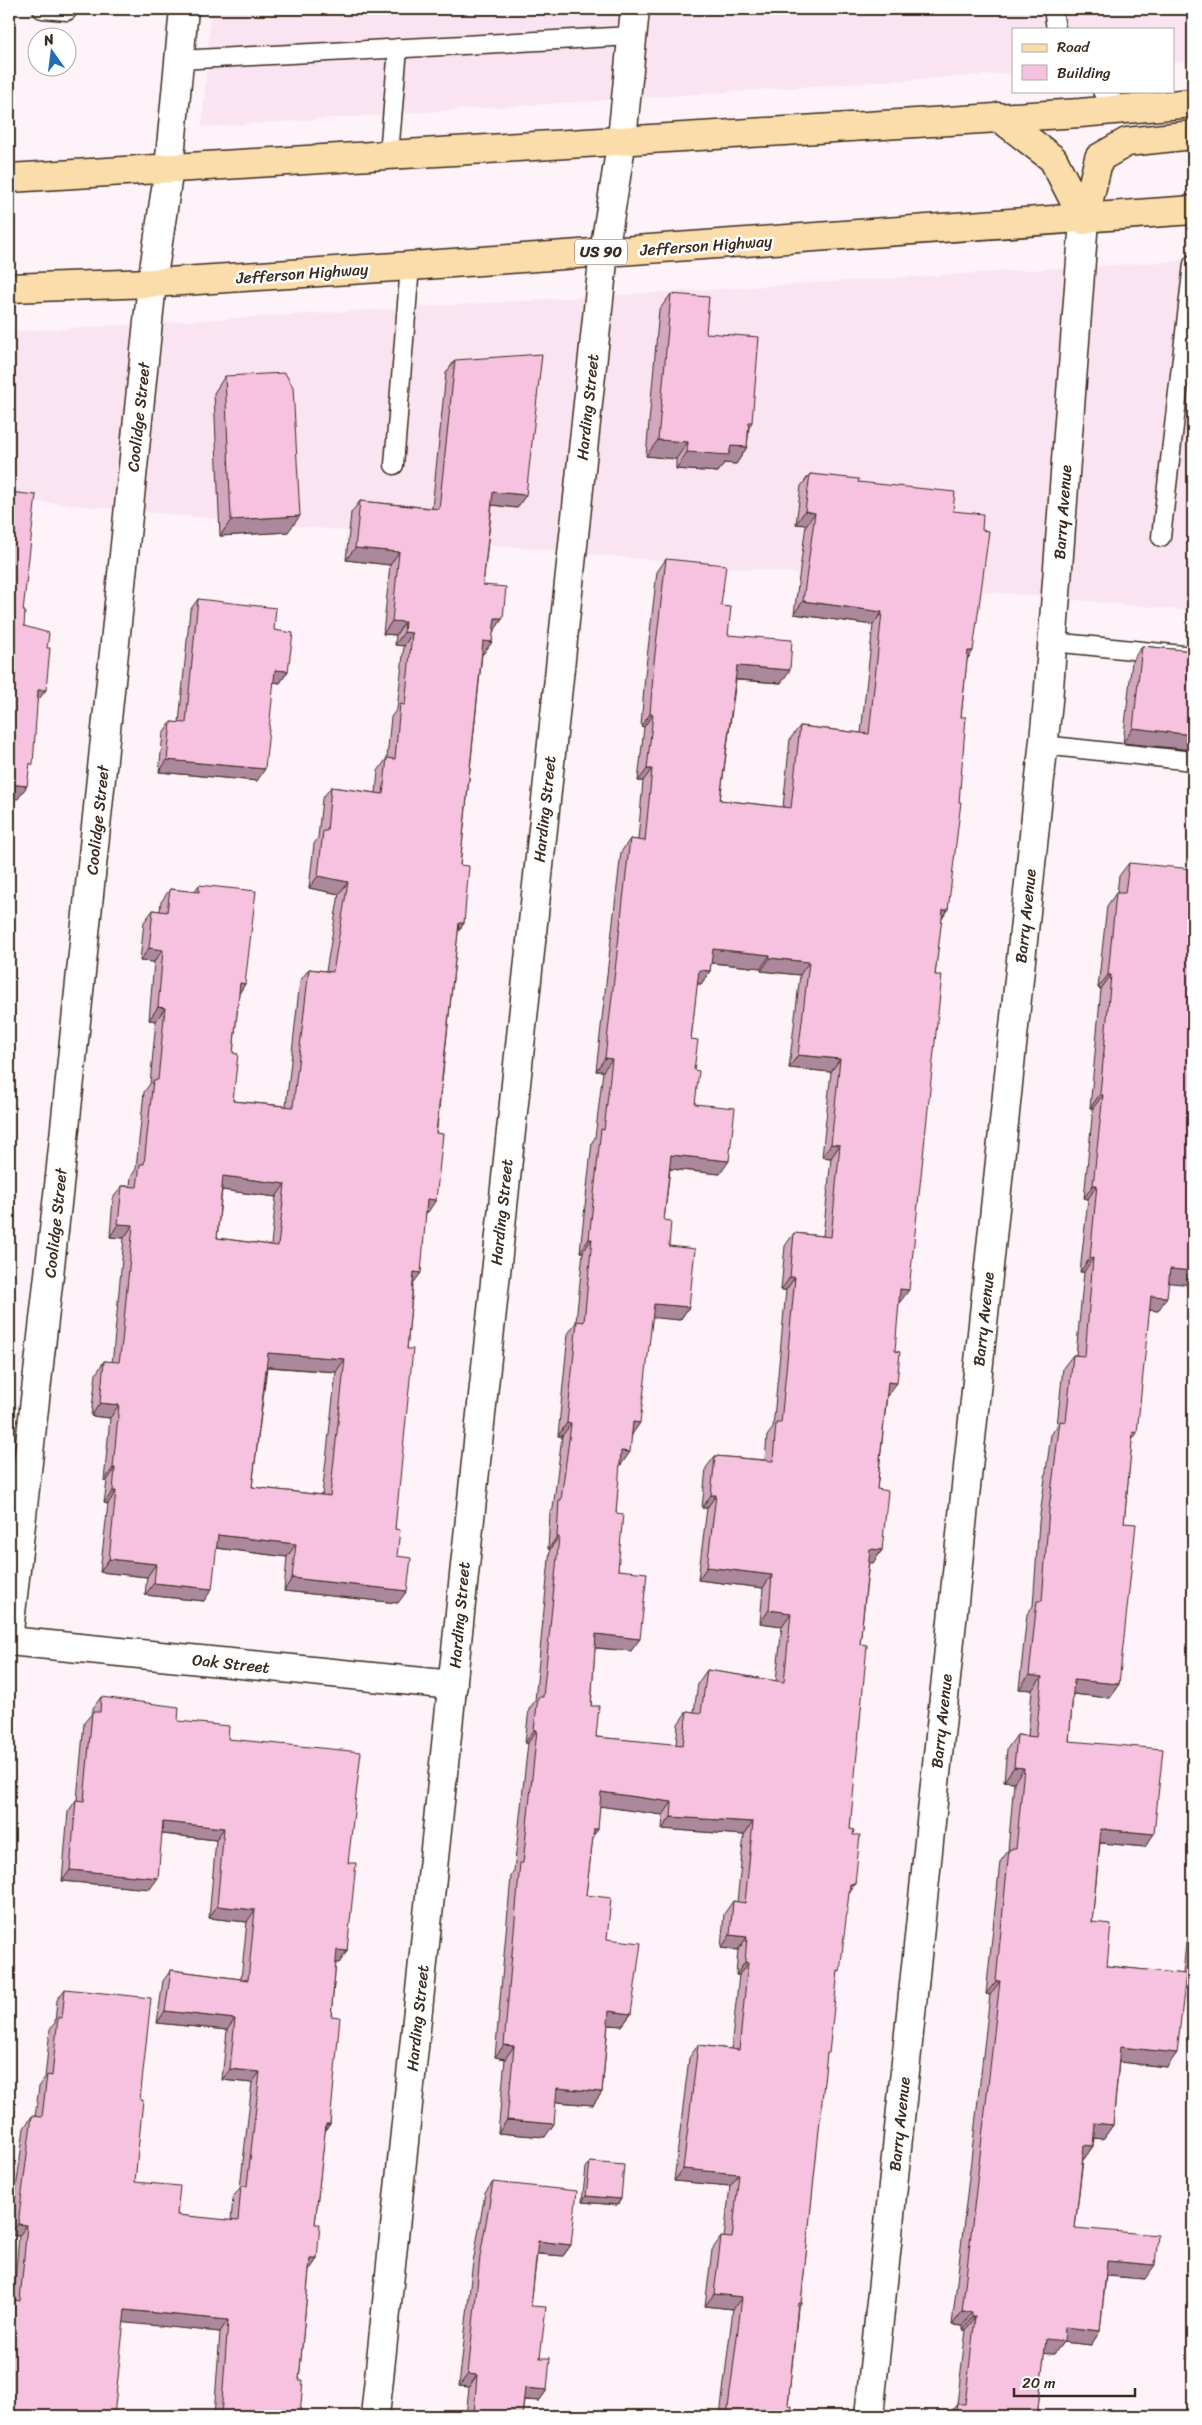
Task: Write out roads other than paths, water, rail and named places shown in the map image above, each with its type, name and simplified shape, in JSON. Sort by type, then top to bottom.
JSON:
[{"type":"main road","points":[[9,178],[622,139],[999,118],[1193,103]]},
{"type":"main road","points":[[999,118],[1052,159],[1084,220]]},
{"type":"main road","points":[[1084,220],[1099,158],[1127,142],[1193,135]]},
{"type":"main road","name":"Jefferson Highway","points":[[9,288],[152,283],[1084,220],[1193,210]]},
{"type":"street","name":"Coolidge Street","points":[[9,1631],[58,1195],[152,283],[169,168],[184,9]]},
{"type":"street","name":"Harding Street","points":[[375,2416],[453,1685],[466,1536],[604,252],[622,139],[635,9]]},
{"type":"street","name":"Barry Avenue","points":[[869,2416],[1043,746],[1084,220]]},
{"type":"street","name":"Oak Street","points":[[9,1641],[453,1685]]},
{"type":"lane","points":[[42,9],[67,11],[67,9]]},
{"type":"lane","points":[[1053,9],[1056,28]]},
{"type":"lane","points":[[179,60],[632,36]]},
{"type":"lane","points":[[389,154],[398,48]]},
{"type":"lane","points":[[1103,92],[1123,109]]},
{"type":"lane","points":[[394,464],[410,266]]},
{"type":"lane","points":[[1161,537],[1189,346],[1193,274]]},
{"type":"lane","points":[[1052,642],[1193,656]]},
{"type":"lane","points":[[1043,746],[1193,761]]}]
